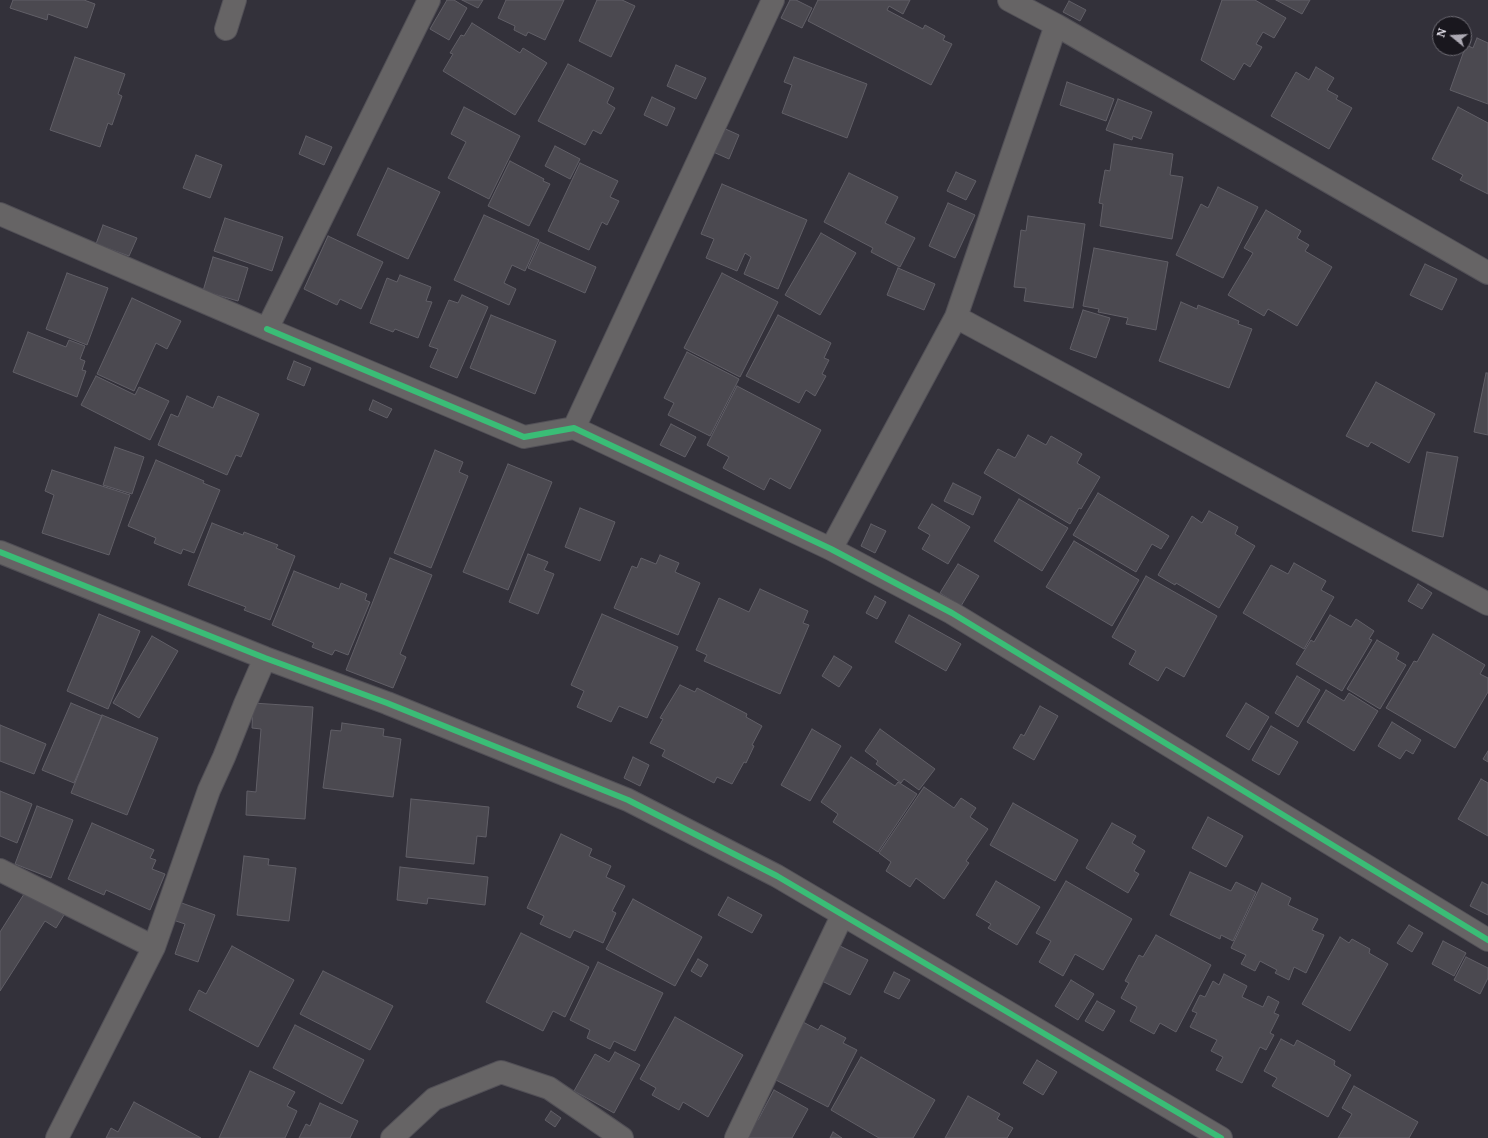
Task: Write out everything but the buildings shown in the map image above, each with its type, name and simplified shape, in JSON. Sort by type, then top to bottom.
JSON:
[{"type":"street","points":[[226,29],[235,0]]},
{"type":"street","points":[[266,329],[429,0]]},
{"type":"street","points":[[574,428],[773,0]]},
{"type":"street","points":[[1009,0],[1056,25],[1488,273]]},
{"type":"street","points":[[831,549],[956,317],[1056,25]]},
{"type":"street","points":[[0,214],[266,329],[524,437],[574,428],[831,549],[952,613],[1488,940]]},
{"type":"street","points":[[956,317],[1488,604]]},
{"type":"street","points":[[0,552],[264,658],[387,703],[628,800],[777,876],[842,916],[1221,1138]]},
{"type":"street","points":[[56,1138],[154,947],[209,790],[264,658]]},
{"type":"street","points":[[0,870],[154,947]]},
{"type":"street","points":[[736,1138],[842,916]]},
{"type":"street","points":[[392,1138],[434,1099],[501,1072],[549,1088],[622,1138]]},
{"type":"cycle path","points":[[267,329],[524,437],[574,428],[831,549],[952,613],[1488,940]]},
{"type":"cycle path","points":[[0,552],[265,658],[387,703],[628,800],[777,876],[1221,1138]]}]
